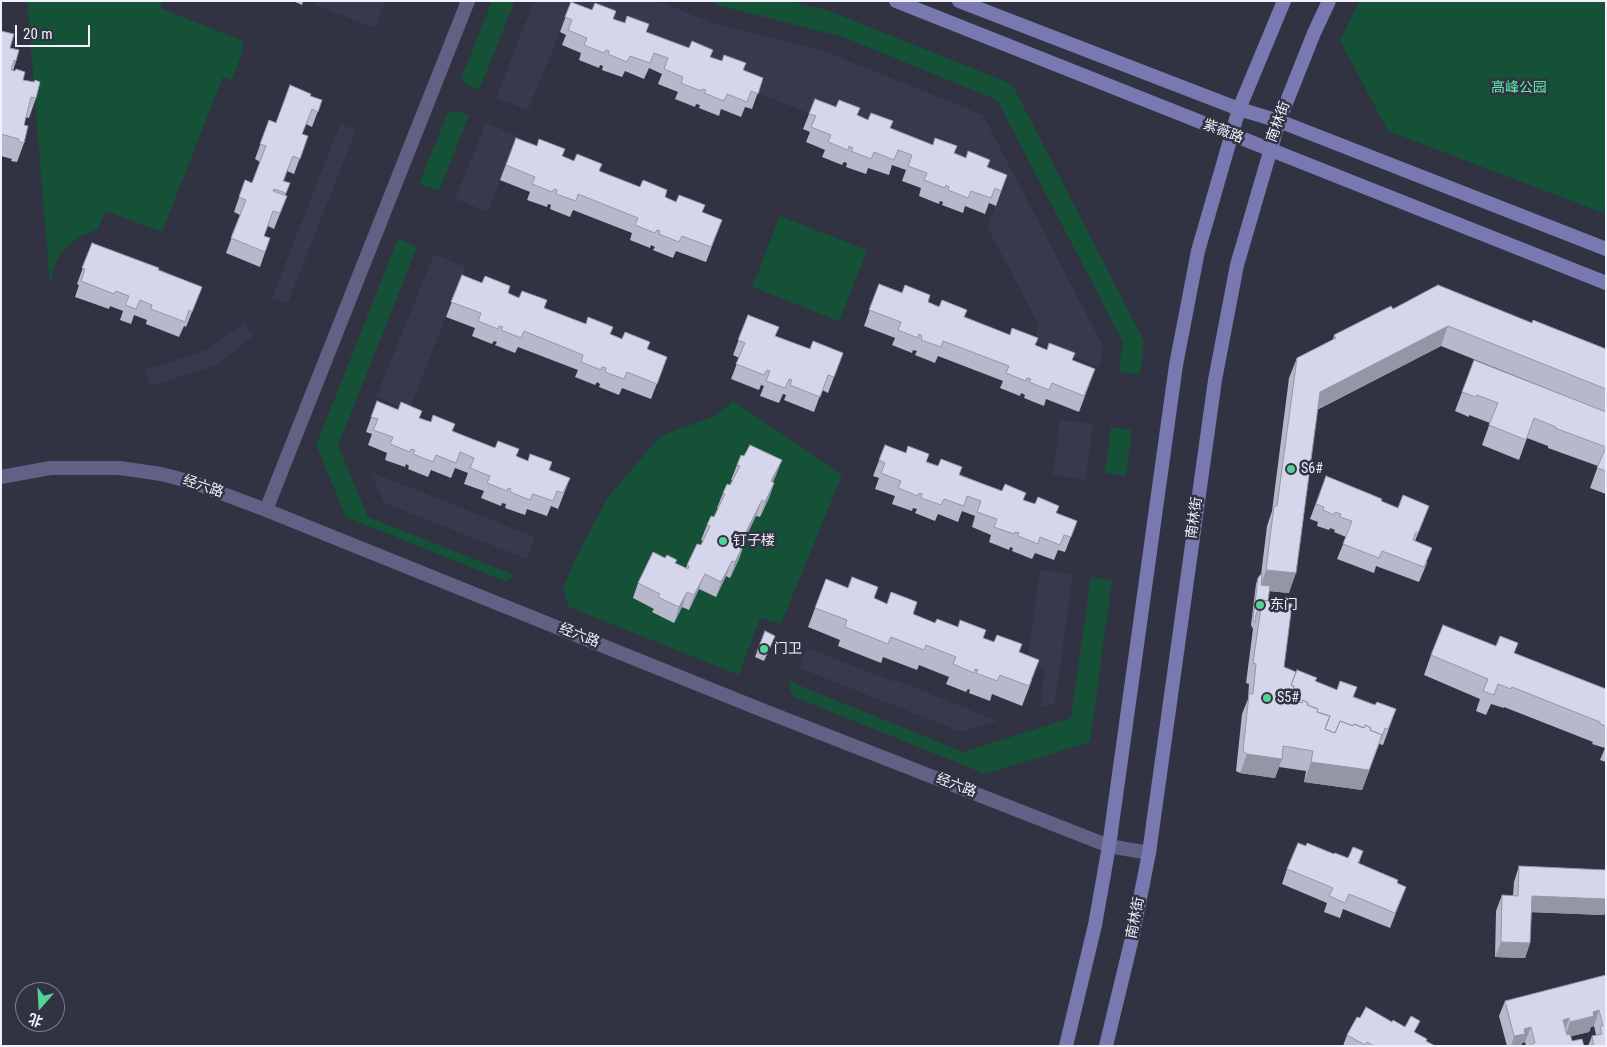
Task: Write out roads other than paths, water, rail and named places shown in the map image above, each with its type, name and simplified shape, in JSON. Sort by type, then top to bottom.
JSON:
[{"type":"main road","name":"紫薇路","points":[[896,1],[1606,283]]},
{"type":"main road","name":"紫薇路","points":[[959,1],[1239,108],[1278,121],[1606,249]]},
{"type":"main road","points":[[1066,1046],[1096,926],[1109,846],[1176,364],[1198,251],[1239,108],[1284,1]]},
{"type":"main road","name":"南林街","points":[[1106,1046],[1133,934],[1148,853],[1215,380],[1237,265],[1278,121],[1329,1]]},
{"type":"street","points":[[266,510],[468,1]]},
{"type":"street","name":"经六路","points":[[1,477],[50,468],[120,468],[161,474],[192,482],[762,710],[1109,846],[1148,853]]},
{"type":"place","name":"S6#","points":[[1291,469]]},
{"type":"place","name":"钉子楼","points":[[723,541]]},
{"type":"place","name":"东门","points":[[1260,605]]},
{"type":"place","name":"门卫","points":[[764,649]]},
{"type":"place","name":"S5#","points":[[1267,698]]},
{"type":"park label","name":"高峰公园","points":[[1519,88]]}]
